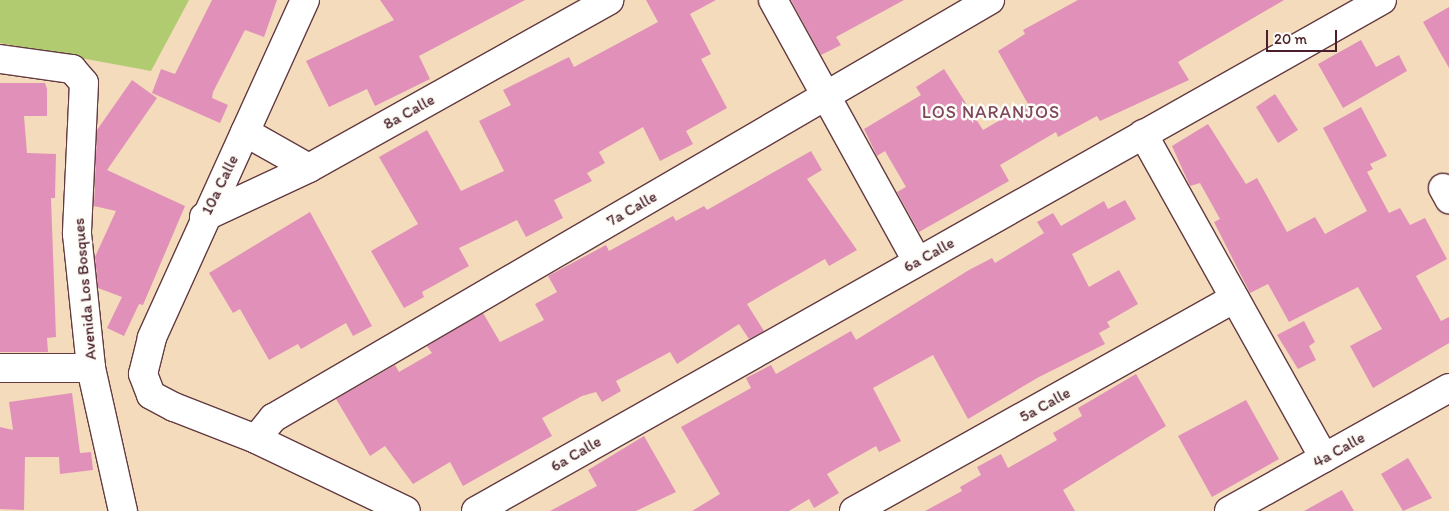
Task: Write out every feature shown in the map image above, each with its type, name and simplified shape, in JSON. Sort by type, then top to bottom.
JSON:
[{"type":"street","name":"10a Calle","points":[[256,439],[151,394],[143,374],[152,338],[204,217],[305,0]]},
{"type":"street","name":"8a Calle","points":[[204,217],[310,168],[609,0]]},
{"type":"street","points":[[772,0],[917,262]]},
{"type":"street","name":"7a Calle","points":[[256,439],[273,418],[990,0]]},
{"type":"street","name":"6a Calle","points":[[476,511],[1382,0]]},
{"type":"street","name":"Avenida Los Bosques","points":[[0,59],[72,69],[84,83],[85,98],[77,234],[91,368],[123,511]]},
{"type":"street","points":[[245,132],[310,168]]},
{"type":"street","points":[[1143,134],[1324,458]]},
{"type":"street","name":"5a Calle","points":[[854,511],[1235,298]]},
{"type":"street","points":[[0,368],[91,368]]},
{"type":"street","name":"4a Calle","points":[[1229,511],[1449,388]]},
{"type":"street","points":[[256,439],[406,511]]},
{"type":"green space","points":[[0,0],[189,0],[151,71],[0,43]]},
{"type":"building","points":[[212,0],[277,0],[264,37],[245,30],[213,92],[212,98],[228,105],[220,123],[152,93],[161,69],[175,74]]},
{"type":"building","points":[[380,0],[525,0],[419,56],[430,79],[375,106],[367,89],[329,107],[306,61],[394,20]]},
{"type":"building","points":[[646,0],[716,0],[690,14],[711,54],[701,59],[727,108],[686,131],[693,144],[660,161],[643,127],[599,152],[605,163],[587,173],[592,181],[554,200],[563,218],[526,237],[517,220],[459,248],[469,266],[422,292],[424,297],[404,308],[371,251],[418,224],[379,157],[427,130],[461,191],[504,171],[479,121],[511,105],[503,90],[569,57],[574,67],[658,22]]},
{"type":"building","points":[[791,0],[904,0],[836,37],[841,45],[821,55]]},
{"type":"building","points":[[1078,0],[1284,0],[1178,62],[1189,80],[1100,121],[1097,116],[1058,137],[1056,132],[1000,165],[1009,181],[919,232],[897,192],[906,187],[885,151],[877,156],[864,129],[921,95],[916,87],[944,69],[983,130],[1028,104],[998,51],[1025,34],[1023,30]]},
{"type":"building","points":[[1449,7],[1449,68],[1423,22]]},
{"type":"building","points":[[1361,40],[1376,67],[1399,55],[1407,71],[1343,108],[1318,64]]},
{"type":"building","points":[[132,80],[157,98],[107,170],[185,206],[143,305],[139,304],[124,336],[107,328],[122,297],[98,288],[95,257],[116,211],[94,206],[97,130]]},
{"type":"building","points":[[0,83],[45,83],[47,89],[47,116],[24,116],[27,153],[56,154],[55,198],[51,198],[56,337],[47,338],[48,352],[0,352]]},
{"type":"building","points":[[1275,94],[1298,130],[1278,143],[1256,107]]},
{"type":"building","points":[[1361,107],[1387,156],[1370,164],[1373,169],[1367,172],[1389,213],[1400,208],[1410,225],[1425,218],[1447,259],[1416,276],[1441,321],[1449,317],[1449,343],[1373,388],[1350,346],[1382,329],[1358,287],[1289,322],[1268,284],[1250,293],[1214,222],[1220,219],[1200,183],[1190,186],[1172,146],[1208,124],[1246,184],[1257,178],[1287,232],[1315,217],[1325,234],[1367,211],[1323,128]]},
{"type":"building","points":[[811,151],[822,170],[807,179],[857,250],[829,266],[825,259],[747,304],[764,331],[749,339],[739,324],[677,364],[670,352],[616,381],[621,391],[602,402],[596,392],[582,396],[542,418],[552,436],[463,486],[450,462],[413,484],[385,446],[370,456],[336,399],[395,365],[399,372],[432,353],[427,346],[483,313],[500,342],[544,320],[535,304],[557,292],[548,276],[606,245],[609,251],[673,216],[676,221],[704,206],[707,210]]},
{"type":"building","points":[[1125,200],[1136,219],[1072,254],[1089,287],[1119,270],[1138,304],[1107,322],[1110,327],[1099,333],[1105,344],[1039,377],[968,419],[933,355],[873,388],[901,441],[879,452],[876,446],[827,474],[839,493],[814,508],[809,499],[789,511],[692,511],[720,494],[681,427],[751,388],[746,378],[771,365],[776,374],[851,331],[856,340],[969,270],[992,258],[995,263],[1044,233],[1037,222],[1053,213],[1061,226],[1104,201],[1108,209]]},
{"type":"building","points":[[310,212],[372,326],[353,336],[346,323],[301,349],[298,344],[269,360],[240,309],[233,313],[209,273]]},
{"type":"building","points":[[1304,321],[1315,342],[1309,346],[1316,360],[1298,369],[1277,335]]},
{"type":"building","points":[[1136,374],[1166,426],[1063,490],[1075,511],[925,511],[962,491],[960,487],[981,475],[977,467],[1001,454],[1008,468],[1057,440],[1053,433],[1082,416],[1078,408]]},
{"type":"building","points":[[72,393],[80,453],[91,452],[93,470],[60,474],[59,457],[25,457],[24,510],[0,509],[0,427],[13,430],[9,402]]},
{"type":"building","points":[[1246,400],[1279,459],[1212,497],[1178,436]]},
{"type":"building","points":[[644,436],[676,492],[636,511],[550,511],[597,486],[588,470]]},
{"type":"building","points":[[1408,458],[1432,498],[1403,511],[1381,474]]},
{"type":"building","points":[[1342,490],[1354,511],[1304,511]]},
{"type":"district","name":"LOS NARANJOS","points":[[991,112]]}]
